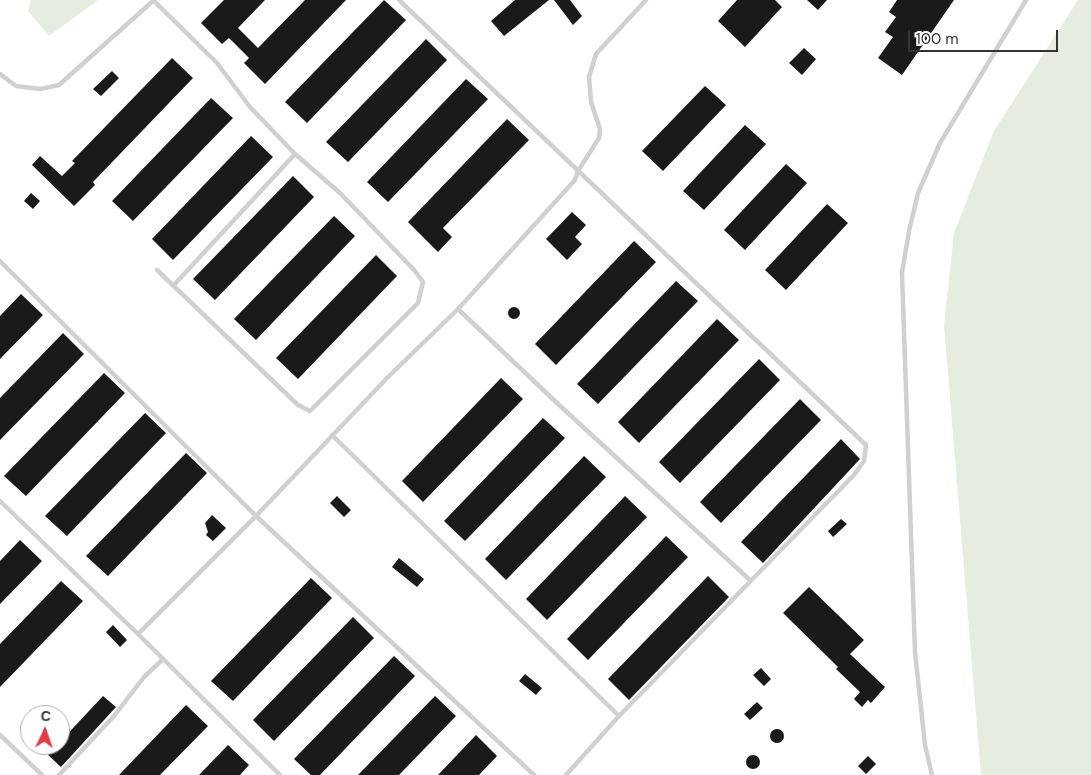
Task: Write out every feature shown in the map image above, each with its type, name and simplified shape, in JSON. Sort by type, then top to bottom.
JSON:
[{"type":"lane","points":[[0,74],[16,86],[40,90],[59,85],[154,0],[217,63],[250,107],[295,154],[340,193],[415,271],[423,282],[418,302],[310,411],[298,405],[157,270]]},
{"type":"lane","points":[[399,0],[866,445],[864,461],[854,475],[619,716],[566,775]]},
{"type":"lane","points":[[138,634],[458,309],[575,180],[578,170],[599,138],[600,129],[591,102],[589,77],[596,54],[646,0]]},
{"type":"lane","points":[[932,775],[925,745],[915,652],[902,273],[918,193],[940,143],[1026,0]]},
{"type":"lane","points":[[174,285],[295,154]]},
{"type":"lane","points":[[0,261],[256,516],[534,775]]},
{"type":"lane","points":[[458,309],[558,404],[750,580]]},
{"type":"lane","points":[[332,435],[619,716]]},
{"type":"lane","points":[[0,501],[280,775]]},
{"type":"lane","points":[[59,775],[114,716],[144,677],[162,660]]},
{"type":"lane","points":[[0,735],[42,775]]},
{"type":"shaded area","points":[[31,0],[98,0],[49,36],[28,11]]},
{"type":"shaded area","points":[[1078,0],[1091,0],[1091,775],[981,775],[944,325],[954,233],[994,131]]},
{"type":"building","points":[[224,0],[265,0],[238,28],[258,48],[305,0],[346,0],[265,84],[244,63],[249,58],[229,38],[222,44],[201,23]]},
{"type":"building","points":[[384,0],[406,20],[307,123],[285,102]]},
{"type":"building","points":[[515,0],[549,0],[504,36],[491,21]]},
{"type":"building","points":[[554,0],[570,0],[582,16],[573,25]]},
{"type":"building","points":[[737,0],[775,0],[782,7],[745,47],[718,21]]},
{"type":"building","points":[[807,0],[827,0],[818,10]]},
{"type":"building","points":[[897,0],[954,0],[902,75],[878,58],[893,37],[885,32],[896,17],[889,12]]},
{"type":"building","points":[[426,39],[447,60],[348,162],[326,142]]},
{"type":"building","points":[[804,48],[816,59],[802,75],[789,63]]},
{"type":"building","points":[[172,58],[193,78],[93,182],[95,185],[74,206],[32,165],[40,156],[62,176],[75,163],[72,161]]},
{"type":"building","points":[[112,71],[119,78],[101,96],[93,89]]},
{"type":"building","points":[[466,79],[488,99],[388,202],[367,182]]},
{"type":"building","points":[[705,86],[726,105],[663,171],[642,151]]},
{"type":"building","points":[[211,98],[233,118],[133,221],[112,201]]},
{"type":"building","points":[[507,119],[529,140],[443,228],[452,237],[438,252],[408,222]]},
{"type":"building","points":[[745,125],[766,144],[704,210],[683,191]]},
{"type":"building","points":[[251,136],[273,157],[173,260],[152,239]]},
{"type":"building","points":[[786,164],[807,183],[745,250],[724,230]]},
{"type":"building","points":[[293,176],[314,197],[215,300],[193,279]]},
{"type":"building","points":[[31,193],[40,201],[33,209],[24,201]]},
{"type":"building","points":[[827,204],[848,223],[786,290],[765,270]]},
{"type":"building","points":[[572,212],[586,225],[575,237],[582,244],[567,260],[546,239]]},
{"type":"building","points":[[334,216],[355,236],[256,340],[234,319]]},
{"type":"building","points":[[634,241],[656,262],[556,365],[535,344]]},
{"type":"building","points":[[376,255],[397,276],[298,379],[276,358]]},
{"type":"building","points":[[676,281],[698,301],[598,404],[577,384]]},
{"type":"building","points":[[21,294],[43,315],[0,359],[0,316]]},
{"type":"building","points":[[512,307],[516,307],[520,313],[516,319],[512,319],[508,315],[508,311]]},
{"type":"building","points":[[717,319],[739,340],[639,443],[618,422]]},
{"type":"building","points":[[63,333],[84,354],[0,440],[0,398]]},
{"type":"building","points":[[759,359],[780,380],[680,483],[659,462]]},
{"type":"building","points":[[104,373],[125,393],[26,496],[4,476]]},
{"type":"building","points":[[501,378],[523,399],[423,502],[402,481]]},
{"type":"building","points":[[800,399],[821,420],[721,523],[700,502]]},
{"type":"building","points":[[145,413],[166,433],[67,536],[45,516]]},
{"type":"building","points":[[543,418],[565,438],[465,541],[444,521]]},
{"type":"building","points":[[841,439],[860,459],[763,563],[741,542]]},
{"type":"building","points":[[186,453],[207,473],[108,576],[86,556]]},
{"type":"building","points":[[584,456],[606,477],[506,580],[485,559]]},
{"type":"building","points":[[337,496],[351,510],[344,517],[330,503]]},
{"type":"building","points":[[625,496],[647,517],[547,620],[526,599]]},
{"type":"building","points":[[212,515],[226,528],[213,541],[206,535],[208,532],[205,523]]},
{"type":"building","points":[[841,519],[847,524],[833,537],[828,531]]},
{"type":"building","points":[[666,536],[688,557],[588,660],[567,639]]},
{"type":"building","points":[[20,540],[42,561],[0,604],[0,561]]},
{"type":"building","points":[[399,558],[424,579],[417,587],[392,567]]},
{"type":"building","points":[[708,576],[729,597],[629,700],[608,679]]},
{"type":"building","points":[[311,578],[332,598],[233,701],[211,681]]},
{"type":"building","points":[[61,581],[83,601],[0,687],[0,644]]},
{"type":"building","points":[[809,587],[864,640],[850,654],[885,687],[871,703],[868,700],[862,707],[854,699],[860,692],[836,669],[838,667],[783,613]]},
{"type":"building","points":[[353,617],[374,638],[274,741],[253,720]]},
{"type":"building","points":[[113,625],[127,640],[120,647],[106,632]]},
{"type":"building","points":[[394,656],[415,676],[320,775],[311,775],[294,759]]},
{"type":"building","points":[[761,668],[771,679],[764,686],[753,675]]},
{"type":"building","points":[[525,674],[542,688],[536,695],[519,681]]},
{"type":"building","points":[[103,696],[116,707],[61,767],[48,755],[70,755],[70,731]]},
{"type":"building","points":[[435,696],[456,716],[399,775],[358,775]]},
{"type":"building","points":[[757,702],[763,708],[750,720],[744,714]]},
{"type":"building","points":[[186,705],[208,726],[160,775],[119,775]]},
{"type":"building","points":[[777,729],[782,731],[784,736],[782,741],[777,743],[772,741],[770,736],[772,731]]},
{"type":"building","points":[[476,735],[497,756],[479,775],[438,775]]},
{"type":"building","points":[[228,745],[249,765],[240,775],[199,775]]},
{"type":"building","points":[[753,755],[758,757],[760,762],[758,767],[753,769],[748,767],[746,762],[748,757]]},
{"type":"building","points":[[868,756],[876,764],[866,774],[858,766]]}]
